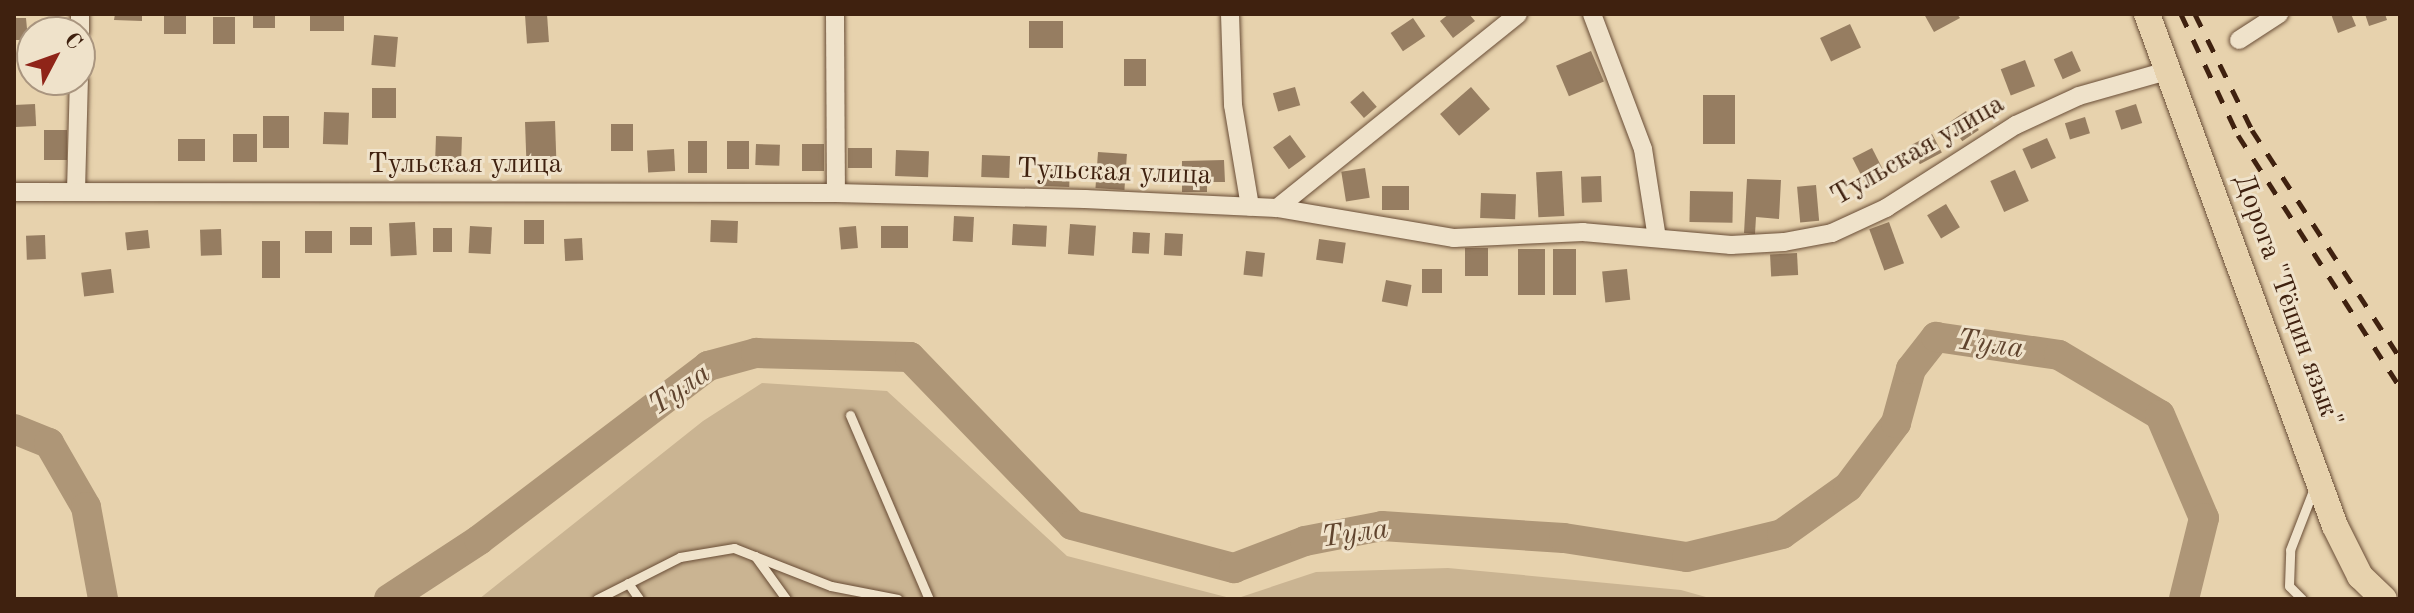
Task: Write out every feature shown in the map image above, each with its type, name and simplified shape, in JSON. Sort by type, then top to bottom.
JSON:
[{"type":"main road","name":"Дорога \"Тёщин язык\"","points":[[2147,14],[2345,550],[2360,576],[2384,599]]},
{"type":"street","points":[[835,14],[836,193]]},
{"type":"street","points":[[1230,14],[1233,105],[1250,207]]},
{"type":"street","points":[[1277,208],[1518,14]]},
{"type":"street","points":[[1592,14],[1643,149],[1657,238]]},
{"type":"street","points":[[2239,40],[2279,14]]},
{"type":"street","name":"Тульская улица","points":[[14,192],[836,193],[1277,208],[1454,238],[1583,232],[1731,245],[1832,233],[1886,208],[2016,125],[2079,96],[2167,71]]},
{"type":"street","points":[[76,191],[79,96]]},
{"type":"lane","points":[[850,415],[929,599]]},
{"type":"lane","points":[[2302,599],[2289,586],[2290,550],[2318,478]]},
{"type":"lane","points":[[597,599],[680,557],[734,548],[831,586],[898,599]]},
{"type":"lane","points":[[755,556],[786,599]]},
{"type":"lane","points":[[628,583],[639,599]]},
{"type":"shaded area","points":[[762,383],[887,391],[1067,556],[1234,599],[479,599],[703,421]]},
{"type":"shaded area","points":[[1448,568],[1681,590],[1713,599],[1235,599],[1316,572]]},
{"type":"building","points":[[115,14],[142,14],[142,21],[114,20]]},
{"type":"building","points":[[164,14],[186,14],[186,34],[164,34]]},
{"type":"building","points":[[253,14],[275,14],[275,28],[253,28]]},
{"type":"building","points":[[310,14],[344,14],[344,31],[310,31]]},
{"type":"building","points":[[547,14],[549,42],[527,43],[525,16]]},
{"type":"building","points":[[1449,14],[1469,14],[1475,21],[1453,38],[1440,21]]},
{"type":"building","points":[[1924,14],[1957,14],[1960,18],[1934,32]]},
{"type":"building","points":[[2331,14],[2351,14],[2356,26],[2338,33]]},
{"type":"building","points":[[2365,14],[2385,14],[2387,20],[2369,26]]},
{"type":"building","points":[[213,17],[235,17],[235,44],[213,44]]},
{"type":"building","points":[[14,18],[16,18],[16,40]]},
{"type":"building","points":[[1413,18],[1425,36],[1403,51],[1391,33]]},
{"type":"building","points":[[1029,21],[1063,21],[1063,48],[1029,48]]},
{"type":"building","points":[[1850,24],[1861,48],[1831,62],[1820,38]]},
{"type":"building","points":[[374,35],[398,37],[395,67],[371,65]]},
{"type":"building","points":[[1591,51],[1604,81],[1569,96],[1556,66]]},
{"type":"building","points":[[2072,51],[2081,71],[2063,79],[2054,59]]},
{"type":"building","points":[[1124,59],[1146,59],[1146,86],[1124,86]]},
{"type":"building","points":[[2025,60],[2035,86],[2011,95],[2001,69]]},
{"type":"building","points":[[1295,87],[1300,105],[1278,112],[1273,93]]},
{"type":"building","points":[[1471,87],[1490,109],[1459,136],[1440,114]]},
{"type":"building","points":[[372,88],[396,88],[396,118],[372,118]]},
{"type":"building","points":[[1363,91],[1377,107],[1364,118],[1350,102]]},
{"type":"building","points":[[1703,95],[1735,95],[1735,144],[1703,144]]},
{"type":"building","points":[[35,104],[36,126],[15,127],[14,105]]},
{"type":"building","points":[[2136,104],[2142,123],[2121,130],[2115,111]]},
{"type":"building","points":[[1966,111],[1979,130],[1962,141],[1949,122]]},
{"type":"building","points":[[324,112],[349,113],[348,145],[323,144]]},
{"type":"building","points":[[263,116],[289,116],[289,148],[263,148]]},
{"type":"building","points":[[2085,117],[2090,133],[2070,139],[2065,123]]},
{"type":"building","points":[[555,121],[556,159],[526,160],[525,122]]},
{"type":"building","points":[[611,124],[633,124],[633,151],[611,151]]},
{"type":"building","points":[[44,130],[67,130],[67,160],[44,160]]},
{"type":"building","points":[[233,134],[257,134],[257,162],[233,162]]},
{"type":"building","points":[[1932,134],[1942,153],[1920,164],[1910,146]]},
{"type":"building","points":[[1290,135],[1306,157],[1289,169],[1273,147]]},
{"type":"building","points":[[436,136],[462,137],[461,169],[435,168]]},
{"type":"building","points":[[2047,138],[2056,158],[2031,169],[2022,149]]},
{"type":"building","points":[[178,139],[205,139],[205,161],[178,161]]},
{"type":"building","points":[[688,141],[707,141],[707,173],[688,173]]},
{"type":"building","points":[[727,141],[749,141],[749,169],[727,169]]},
{"type":"building","points":[[756,144],[780,145],[779,166],[755,165]]},
{"type":"building","points":[[802,144],[824,144],[824,171],[802,171]]},
{"type":"building","points":[[848,148],[872,148],[872,168],[848,168]]},
{"type":"building","points":[[1872,148],[1886,175],[1866,185],[1852,158]]},
{"type":"building","points":[[674,149],[675,171],[648,172],[647,150]]},
{"type":"building","points":[[896,150],[929,151],[928,177],[895,176]]},
{"type":"building","points":[[1098,152],[1127,154],[1124,190],[1095,188]]},
{"type":"building","points":[[982,155],[1010,156],[1009,178],[981,177]]},
{"type":"building","points":[[1224,160],[1225,182],[1207,182],[1207,192],[1182,192],[1182,161]]},
{"type":"building","points":[[1042,164],[1070,165],[1069,187],[1041,186]]},
{"type":"building","points":[[1365,168],[1370,198],[1346,201],[1341,172]]},
{"type":"building","points":[[2015,170],[2029,201],[2004,212],[1990,181]]},
{"type":"building","points":[[1562,171],[1564,216],[1538,217],[1536,172]]},
{"type":"building","points":[[1601,176],[1602,202],[1582,203],[1581,177]]},
{"type":"building","points":[[1747,179],[1781,180],[1779,219],[1756,217],[1755,234],[1744,233]]},
{"type":"building","points":[[1816,185],[1819,221],[1800,223],[1797,187]]},
{"type":"building","points":[[1382,186],[1409,186],[1409,210],[1382,210]]},
{"type":"building","points":[[1690,191],[1733,192],[1732,223],[1689,222]]},
{"type":"building","points":[[1481,193],[1516,194],[1515,219],[1480,218]]},
{"type":"building","points":[[1946,204],[1960,227],[1941,238],[1927,215]]},
{"type":"building","points":[[954,216],[974,217],[973,242],[953,241]]},
{"type":"building","points":[[524,220],[544,220],[544,244],[524,244]]},
{"type":"building","points":[[711,220],[738,221],[737,243],[710,242]]},
{"type":"building","points":[[415,222],[417,255],[391,256],[389,223]]},
{"type":"building","points":[[1889,222],[1904,263],[1884,271],[1869,229]]},
{"type":"building","points":[[1013,224],[1047,226],[1046,247],[1012,245]]},
{"type":"building","points":[[1070,224],[1096,226],[1094,256],[1068,254]]},
{"type":"building","points":[[470,226],[492,227],[491,254],[469,253]]},
{"type":"building","points":[[856,226],[858,248],[841,249],[839,227]]},
{"type":"building","points":[[881,226],[908,226],[908,248],[881,248]]},
{"type":"building","points":[[350,227],[372,227],[372,245],[350,245]]},
{"type":"building","points":[[433,228],[452,228],[452,252],[433,252]]},
{"type":"building","points":[[221,229],[222,255],[201,256],[200,230]]},
{"type":"building","points":[[148,230],[150,248],[127,250],[125,232]]},
{"type":"building","points":[[305,231],[332,231],[332,253],[305,253]]},
{"type":"building","points":[[1133,232],[1150,233],[1149,254],[1132,253]]},
{"type":"building","points":[[1165,233],[1183,234],[1182,256],[1164,255]]},
{"type":"building","points":[[45,235],[46,259],[27,260],[26,236]]},
{"type":"building","points":[[582,238],[583,260],[565,261],[564,239]]},
{"type":"building","points":[[1319,239],[1346,243],[1343,264],[1316,260]]},
{"type":"building","points":[[262,241],[280,241],[280,278],[262,278]]},
{"type":"building","points":[[1465,248],[1488,248],[1488,276],[1465,276]]},
{"type":"building","points":[[1518,249],[1545,249],[1545,295],[1518,295]]},
{"type":"building","points":[[1553,249],[1576,249],[1576,295],[1553,295]]},
{"type":"building","points":[[1246,251],[1265,253],[1262,277],[1243,275]]},
{"type":"building","points":[[1797,253],[1798,275],[1771,276],[1770,254]]},
{"type":"building","points":[[111,269],[114,293],[84,296],[81,273]]},
{"type":"building","points":[[1422,269],[1442,269],[1442,293],[1422,293]]},
{"type":"building","points":[[1627,269],[1630,300],[1605,302],[1602,272]]},
{"type":"building","points":[[1386,280],[1412,285],[1407,307],[1382,302]]},
{"type":"waterway","name":"Тула","points":[[389,599],[479,540],[708,366],[756,353],[910,357],[1072,525],[1234,568],[1305,541],[1382,526],[1564,538],[1687,557],[1782,534],[1848,487],[1896,423],[1911,369],[1936,337],[2059,355],[2160,415],[2204,518],[2184,599]]},
{"type":"waterway","name":"Тула","points":[[14,429],[49,443],[86,507],[103,599]]},
{"type":"railway","points":[[2181,14],[2238,135],[2400,387]]},
{"type":"railway","points":[[2195,14],[2252,130],[2400,358]]}]
